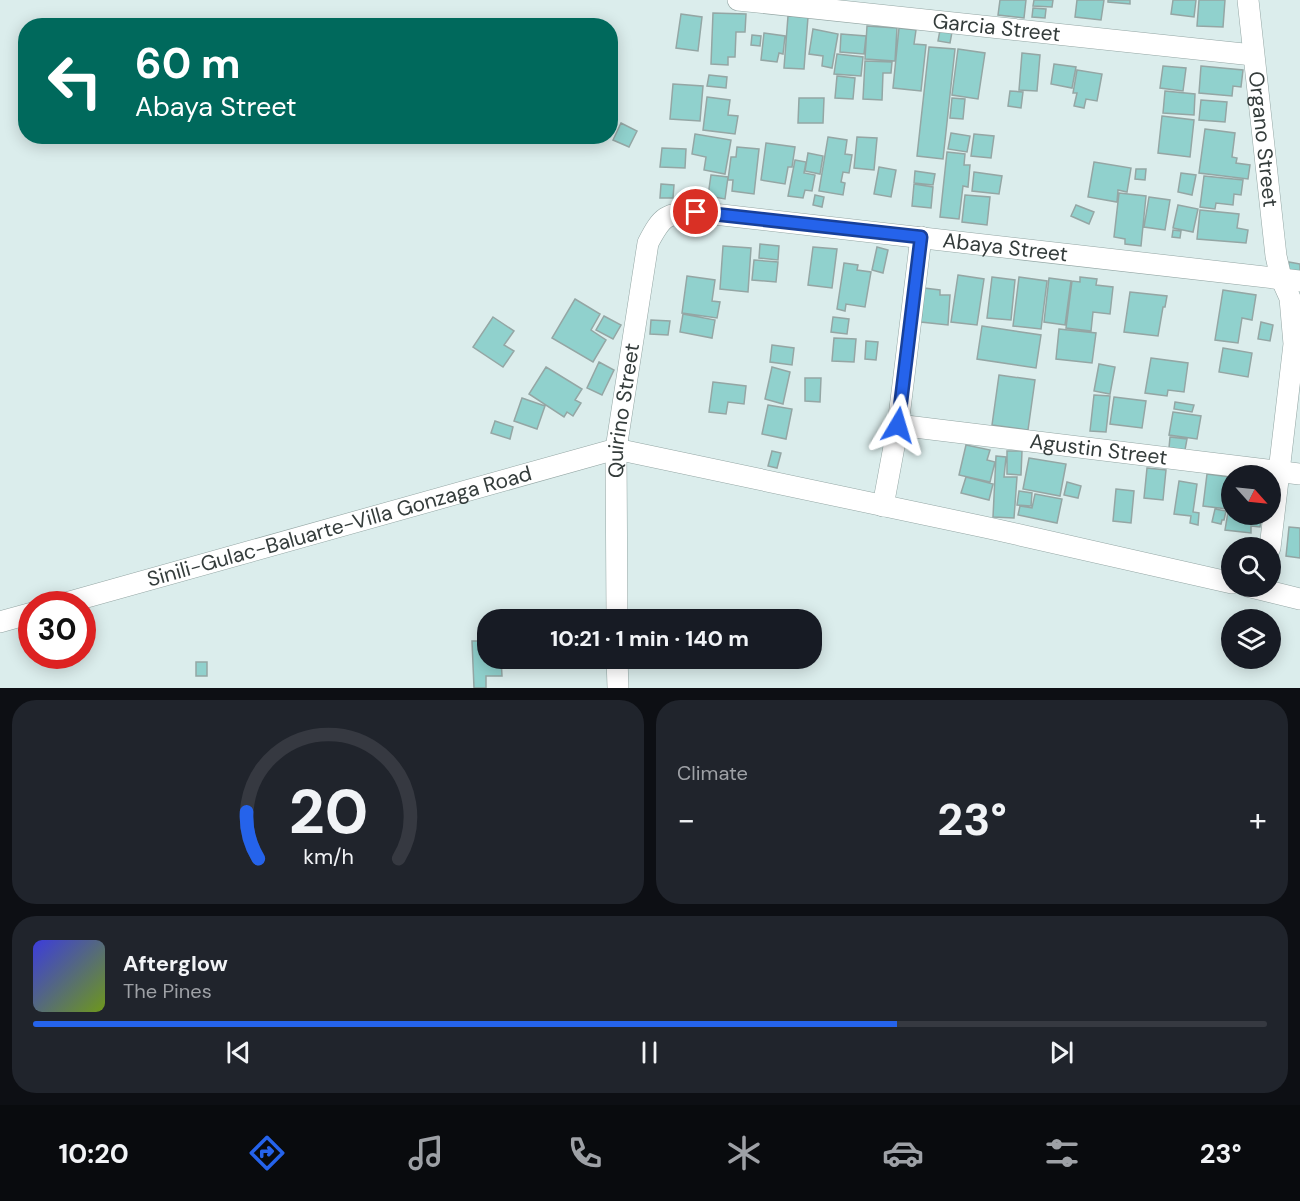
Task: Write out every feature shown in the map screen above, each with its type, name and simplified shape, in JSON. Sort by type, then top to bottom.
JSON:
[{"type":"street","name":"Garcia Street","points":[[738,0],[1253,55]]},
{"type":"street","name":"Organo Street","points":[[1248,0],[1276,256],[1290,280],[1294,344],[1290,473],[1273,537]]},
{"type":"street","name":"Abaya Street","points":[[674,213],[696,212],[1290,280]]},
{"type":"street","name":"Quirino Street","points":[[617,609],[616,450],[648,243],[658,224],[674,213]]},
{"type":"street","points":[[883,506],[898,425],[921,237]]},
{"type":"street","name":"Agustin Street","points":[[898,425],[1290,473]]},
{"type":"street","points":[[616,450],[1221,581]]},
{"type":"street","name":"Sinili-Gulac-Baluarte-Villa Gonzaga Road","points":[[96,595],[616,450]]},
{"type":"street","points":[[1281,594],[1300,599]]},
{"type":"street","points":[[0,622],[18,617]]},
{"type":"street","points":[[617,669],[618,688]]},
{"type":"building","points":[[1000,0],[1026,0],[1024,18],[998,15]]},
{"type":"building","points":[[1034,0],[1053,0],[1052,7],[1033,6]]},
{"type":"building","points":[[1077,0],[1104,0],[1101,20],[1075,17]]},
{"type":"building","points":[[1108,0],[1130,0],[1130,4],[1108,2]]},
{"type":"building","points":[[1173,0],[1196,0],[1194,17],[1171,14]]},
{"type":"building","points":[[1199,0],[1225,0],[1223,27],[1197,26]]},
{"type":"building","points":[[1033,8],[1046,9],[1045,18],[1032,17]]},
{"type":"building","points":[[713,13],[746,14],[745,32],[736,32],[735,57],[728,57],[728,65],[711,64]]},
{"type":"building","points":[[681,14],[702,17],[698,51],[676,48]]},
{"type":"building","points":[[788,16],[808,17],[804,69],[784,68]]},
{"type":"building","points":[[867,26],[897,28],[895,61],[865,59]]},
{"type":"building","points":[[899,28],[916,30],[914,44],[926,45],[921,91],[893,88]]},
{"type":"building","points":[[813,29],[838,34],[832,68],[822,66],[823,56],[809,54]]},
{"type":"building","points":[[940,30],[952,32],[950,43],[938,41]]},
{"type":"building","points":[[764,33],[785,36],[783,54],[779,53],[777,62],[761,60]]},
{"type":"building","points":[[841,34],[866,36],[864,54],[840,52]]},
{"type":"building","points":[[752,35],[761,36],[760,46],[751,45]]},
{"type":"building","points":[[929,47],[955,49],[943,159],[917,156]]},
{"type":"building","points":[[958,49],[985,53],[978,99],[952,95]]},
{"type":"building","points":[[1022,53],[1040,55],[1037,91],[1019,90]]},
{"type":"building","points":[[837,54],[863,57],[861,76],[834,74]]},
{"type":"building","points":[[865,61],[892,62],[891,73],[883,73],[882,100],[863,99]]},
{"type":"building","points":[[1054,64],[1076,67],[1072,88],[1051,84]]},
{"type":"building","points":[[1163,66],[1186,68],[1183,91],[1160,88]]},
{"type":"building","points":[[1201,66],[1243,70],[1241,87],[1233,86],[1232,96],[1199,93]]},
{"type":"building","points":[[1077,70],[1102,74],[1097,101],[1086,99],[1084,108],[1074,106],[1077,93],[1073,93]]},
{"type":"building","points":[[709,75],[727,77],[726,88],[707,86]]},
{"type":"building","points":[[837,76],[855,78],[853,99],[835,98]]},
{"type":"building","points":[[673,84],[703,86],[700,121],[670,119]]},
{"type":"building","points":[[1010,91],[1023,92],[1021,108],[1008,106]]},
{"type":"building","points":[[1165,91],[1195,94],[1194,115],[1163,113]]},
{"type":"building","points":[[707,97],[730,100],[728,115],[738,116],[735,134],[703,130]]},
{"type":"building","points":[[799,98],[824,98],[823,123],[798,123]]},
{"type":"building","points":[[952,98],[965,99],[963,119],[950,118]]},
{"type":"building","points":[[1201,100],[1227,102],[1225,122],[1199,120]]},
{"type":"building","points":[[1162,116],[1194,120],[1190,157],[1158,153]]},
{"type":"building","points":[[621,123],[637,131],[629,147],[618,142],[618,129]]},
{"type":"building","points":[[1205,129],[1235,133],[1232,157],[1237,158],[1236,163],[1250,165],[1248,179],[1199,173]]},
{"type":"building","points":[[951,133],[970,136],[967,152],[948,149]]},
{"type":"building","points":[[695,134],[731,140],[725,174],[704,170],[706,157],[692,154]]},
{"type":"building","points":[[974,134],[994,136],[991,158],[971,156]]},
{"type":"building","points":[[828,137],[847,140],[845,154],[852,155],[849,173],[843,172],[841,182],[845,183],[843,195],[819,191]]},
{"type":"building","points":[[857,137],[877,138],[874,170],[854,168]]},
{"type":"building","points":[[766,143],[795,147],[792,167],[788,167],[785,184],[761,180]]},
{"type":"building","points":[[737,147],[759,149],[754,194],[732,191],[733,180],[728,180],[731,157],[736,157]]},
{"type":"building","points":[[662,148],[686,149],[685,168],[660,167]]},
{"type":"building","points":[[947,152],[965,154],[964,165],[970,165],[968,187],[963,186],[959,219],[940,217]]},
{"type":"building","points":[[808,153],[823,156],[820,174],[805,171]]},
{"type":"building","points":[[795,160],[806,162],[804,173],[815,175],[812,191],[805,190],[803,198],[788,196]]},
{"type":"building","points":[[1094,162],[1131,168],[1127,192],[1118,190],[1117,202],[1088,197]]},
{"type":"building","points":[[879,167],[896,170],[891,197],[874,194]]},
{"type":"building","points":[[1136,169],[1146,169],[1145,180],[1135,179]]},
{"type":"building","points":[[915,171],[935,174],[933,185],[914,183]]},
{"type":"building","points":[[974,172],[1002,176],[999,194],[972,191]]},
{"type":"building","points":[[1181,173],[1196,175],[1192,195],[1178,192]]},
{"type":"building","points":[[711,175],[728,177],[725,199],[708,196]]},
{"type":"building","points":[[1204,176],[1243,180],[1241,195],[1234,194],[1233,205],[1216,203],[1215,209],[1200,207]]},
{"type":"building","points":[[661,184],[674,185],[673,198],[660,198]]},
{"type":"building","points":[[914,184],[933,187],[931,208],[912,206]]},
{"type":"building","points":[[1119,193],[1146,196],[1141,246],[1125,244],[1125,239],[1114,237]]},
{"type":"building","points":[[815,195],[824,197],[822,207],[813,205]]},
{"type":"building","points":[[965,195],[990,197],[987,225],[962,222]]},
{"type":"building","points":[[1149,197],[1170,200],[1165,230],[1144,227]]},
{"type":"building","points":[[1076,205],[1094,212],[1089,224],[1071,216]]},
{"type":"building","points":[[1178,205],[1198,209],[1193,232],[1173,228]]},
{"type":"building","points":[[1200,210],[1239,214],[1237,228],[1248,230],[1246,243],[1197,239]]},
{"type":"building","points":[[1173,230],[1181,231],[1180,238],[1172,237]]},
{"type":"building","points":[[760,244],[779,246],[778,260],[759,258]]},
{"type":"building","points":[[723,246],[751,248],[748,292],[720,289]]},
{"type":"building","points":[[813,247],[837,249],[832,288],[808,285]]},
{"type":"building","points":[[877,247],[888,250],[883,273],[872,270]]},
{"type":"building","points":[[754,260],[778,262],[776,282],[752,280]]},
{"type":"building","points":[[1289,262],[1300,264],[1300,275],[1287,274]]},
{"type":"building","points":[[844,263],[858,265],[857,270],[871,272],[865,307],[846,304],[845,311],[837,309]]},
{"type":"building","points":[[958,275],[984,279],[977,325],[951,322]]},
{"type":"building","points":[[687,276],[715,280],[712,301],[720,302],[717,318],[682,313]]},
{"type":"building","points":[[992,277],[1015,280],[1011,320],[987,318]]},
{"type":"building","points":[[1019,277],[1047,281],[1041,329],[1013,326]]},
{"type":"building","points":[[1080,277],[1097,279],[1096,285],[1113,287],[1110,314],[1093,312],[1091,331],[1066,328],[1072,281],[1080,282]]},
{"type":"building","points":[[1049,278],[1071,281],[1065,325],[1044,322]]},
{"type":"building","points":[[924,288],[940,290],[940,295],[950,295],[948,325],[921,322]]},
{"type":"building","points":[[1223,290],[1256,295],[1252,320],[1242,318],[1238,343],[1215,340]]},
{"type":"building","points":[[1130,292],[1167,296],[1158,336],[1124,332]]},
{"type":"building","points":[[575,299],[600,314],[591,330],[606,340],[593,362],[552,338]]},
{"type":"building","points":[[683,314],[715,320],[712,338],[680,332]]},
{"type":"building","points":[[604,316],[621,325],[613,339],[596,330]]},
{"type":"building","points":[[493,317],[514,331],[504,345],[514,351],[503,367],[473,347]]},
{"type":"building","points":[[833,317],[849,319],[847,334],[831,332]]},
{"type":"building","points":[[651,320],[670,321],[668,335],[650,334]]},
{"type":"building","points":[[1261,322],[1273,325],[1270,341],[1258,339]]},
{"type":"building","points":[[982,326],[1041,335],[1036,368],[977,359]]},
{"type":"building","points":[[1059,329],[1096,333],[1092,363],[1056,359]]},
{"type":"building","points":[[834,338],[856,339],[854,362],[832,361]]},
{"type":"building","points":[[866,341],[878,342],[876,360],[865,359]]},
{"type":"building","points":[[772,345],[794,348],[792,365],[770,362]]},
{"type":"building","points":[[1223,348],[1252,353],[1248,377],[1219,372]]},
{"type":"building","points":[[1151,358],[1188,363],[1184,392],[1168,390],[1167,396],[1145,393]]},
{"type":"building","points":[[599,362],[614,370],[602,395],[587,388]]},
{"type":"building","points":[[1099,364],[1115,367],[1110,394],[1094,391]]},
{"type":"building","points":[[546,367],[582,389],[575,400],[581,403],[573,416],[567,412],[564,417],[529,394]]},
{"type":"building","points":[[772,367],[790,372],[783,404],[765,399]]},
{"type":"building","points":[[999,375],[1035,380],[1028,430],[992,425]]},
{"type":"building","points":[[805,378],[821,378],[820,402],[805,401]]},
{"type":"building","points":[[713,382],[746,386],[744,404],[728,402],[726,414],[709,412]]},
{"type":"building","points":[[1094,395],[1110,396],[1106,432],[1090,431]]},
{"type":"building","points":[[1114,397],[1146,401],[1142,428],[1110,424]]},
{"type":"building","points":[[522,398],[545,406],[537,429],[514,421]]},
{"type":"building","points":[[1175,402],[1194,405],[1192,412],[1174,409]]},
{"type":"building","points":[[768,405],[792,409],[786,439],[762,434]]},
{"type":"building","points":[[1173,412],[1201,416],[1197,439],[1169,435]]},
{"type":"building","points":[[495,421],[513,427],[510,439],[491,433]]},
{"type":"building","points":[[1170,437],[1187,439],[1185,450],[1169,448]]},
{"type":"building","points":[[966,445],[990,450],[987,460],[995,462],[990,482],[959,475]]},
{"type":"building","points":[[772,451],[781,453],[777,468],[768,466]]},
{"type":"building","points":[[1007,451],[1022,451],[1021,475],[1007,474]]},
{"type":"building","points":[[996,456],[1006,457],[1004,477],[1017,477],[1014,518],[993,517]]},
{"type":"building","points":[[1029,458],[1066,464],[1060,496],[1023,489]]},
{"type":"building","points":[[1147,468],[1166,470],[1163,500],[1144,498]]},
{"type":"building","points":[[1207,474],[1221,476],[1221,508],[1203,506]]},
{"type":"building","points":[[966,477],[993,484],[989,500],[961,493]]},
{"type":"building","points":[[1179,481],[1197,484],[1193,512],[1199,513],[1198,525],[1190,523],[1191,516],[1174,514]]},
{"type":"building","points":[[1067,482],[1081,486],[1078,498],[1064,495]]},
{"type":"building","points":[[1116,489],[1134,491],[1131,523],[1113,521]]},
{"type":"building","points":[[1019,491],[1032,493],[1031,506],[1017,505]]},
{"type":"building","points":[[1035,494],[1062,499],[1057,523],[1018,515],[1020,506],[1032,508]]},
{"type":"building","points":[[1215,509],[1221,510],[1221,524],[1212,522]]},
{"type":"building","points":[[1226,525],[1260,525],[1260,527],[1251,526],[1251,533],[1225,530]]},
{"type":"building","points":[[1289,527],[1300,528],[1300,558],[1286,556]]},
{"type":"building","points":[[472,641],[477,641],[477,669],[502,669],[502,676],[486,676],[486,688],[474,688]]},
{"type":"building","points":[[196,662],[207,662],[207,676],[196,676]]},
{"type":"route","points":[[696,212],[921,237],[898,425]]}]
